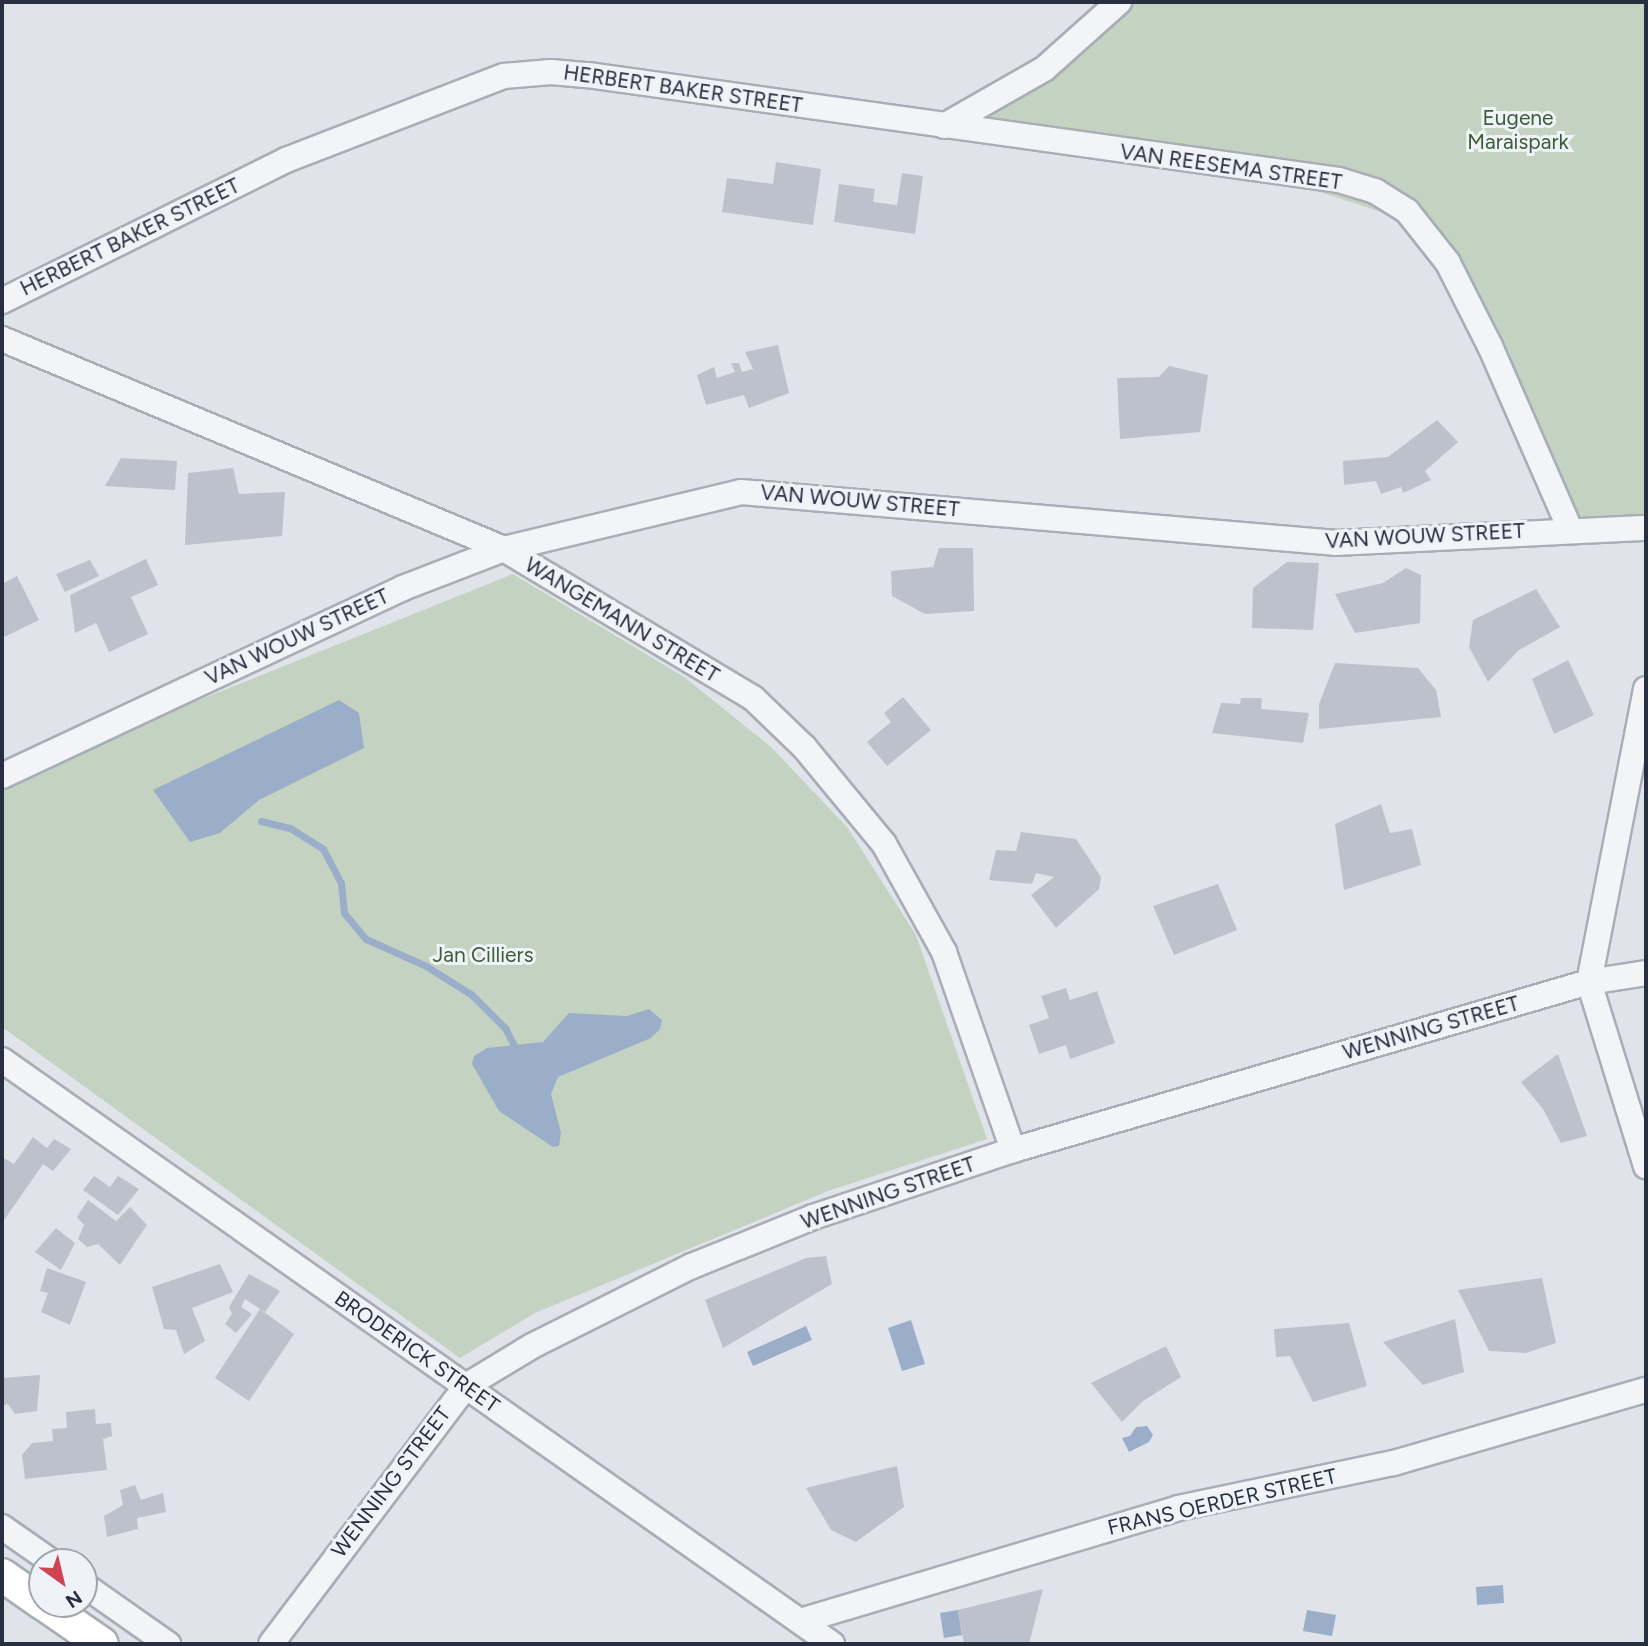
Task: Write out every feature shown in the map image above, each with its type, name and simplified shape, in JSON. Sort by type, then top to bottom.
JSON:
[{"type":"main road","points":[[2,1575],[28,1593]]},
{"type":"main road","points":[[65,1618],[102,1644]]},
{"type":"street","points":[[944,126],[1044,69],[1119,2]]},
{"type":"street","name":"HERBERT BAKER STREET","points":[[2,301],[286,160],[504,76],[551,72],[588,75],[944,126]]},
{"type":"street","name":"VAN REESEMA STREET","points":[[944,126],[1339,180],[1375,191],[1408,211],[1448,263],[1570,529]]},
{"type":"street","name":"WANGEMANN STREET","points":[[2,340],[505,549],[753,698],[851,802],[884,844],[944,952],[1013,1150]]},
{"type":"street","name":"VAN WOUW STREET","points":[[2,776],[403,588],[505,549],[683,503],[770,492],[1337,543],[1570,529],[1646,528]]},
{"type":"street","points":[[1646,689],[1589,982],[1646,1166]]},
{"type":"street","name":"WENNING STREET","points":[[271,1644],[466,1386],[533,1346],[692,1266],[813,1217],[1013,1150],[1589,982],[1646,973]]},
{"type":"street","name":"BRODERICK STREET","points":[[2,1060],[832,1644]]},
{"type":"street","name":"FRANS OERDER STREET","points":[[800,1621],[1178,1508],[1394,1463],[1646,1390]]},
{"type":"street","points":[[2,1527],[32,1548]]},
{"type":"street","points":[[98,1595],[168,1644]]},
{"type":"street","points":[[254,1644],[304,1598]]},
{"type":"green space","name":"Eugene Maraispark","points":[[1117,2],[1646,2],[1646,527],[1573,531],[1439,231],[1198,152],[985,120]]},
{"type":"green space","name":"Jan Cilliers","points":[[513,574],[684,677],[771,747],[847,827],[916,935],[987,1139],[828,1191],[535,1313],[460,1358],[2,1027],[2,792],[157,717]]},
{"type":"water","points":[[339,700],[359,713],[364,748],[259,800],[220,833],[190,842],[153,790]]},
{"type":"water","points":[[649,1009],[662,1020],[660,1029],[651,1038],[558,1077],[551,1094],[561,1133],[559,1146],[553,1147],[499,1111],[472,1064],[474,1056],[487,1048],[543,1042],[569,1013],[627,1016]]},
{"type":"water","points":[[911,1320],[925,1364],[902,1371],[888,1328]]},
{"type":"water","points":[[806,1326],[812,1340],[753,1366],[747,1352]]},
{"type":"water","points":[[1147,1426],[1153,1435],[1149,1442],[1129,1452],[1122,1438],[1130,1436],[1136,1427]]},
{"type":"water","points":[[1503,1585],[1504,1603],[1477,1605],[1476,1587]]},
{"type":"water","points":[[958,1610],[962,1635],[944,1638],[940,1613]]},
{"type":"water","points":[[1307,1610],[1336,1615],[1332,1636],[1303,1631]]},
{"type":"building","points":[[776,162],[821,169],[813,225],[722,212],[727,178],[773,184]]},
{"type":"building","points":[[902,173],[923,176],[915,234],[834,222],[839,184],[875,189],[873,202],[897,205]]},
{"type":"building","points":[[778,345],[789,393],[749,408],[744,395],[706,405],[697,375],[714,367],[717,378],[735,372],[731,363],[739,363],[742,372],[753,369],[745,352]]},
{"type":"building","points":[[1169,366],[1208,375],[1200,432],[1120,439],[1117,378],[1159,377]]},
{"type":"building","points":[[1437,420],[1458,442],[1425,471],[1431,480],[1403,493],[1401,487],[1381,494],[1376,481],[1344,485],[1343,461],[1388,457]]},
{"type":"building","points":[[121,458],[177,461],[175,490],[105,486]]},
{"type":"building","points":[[233,468],[239,494],[285,492],[282,536],[185,545],[188,473]]},
{"type":"building","points":[[939,548],[973,548],[974,611],[925,614],[892,596],[891,571],[933,567]]},
{"type":"building","points":[[146,559],[158,585],[131,597],[148,634],[109,652],[96,623],[75,633],[70,595]]},
{"type":"building","points":[[90,560],[99,576],[65,592],[56,574]]},
{"type":"building","points":[[1287,562],[1319,563],[1313,630],[1252,628],[1253,588]]},
{"type":"building","points":[[1406,568],[1421,575],[1420,623],[1355,633],[1335,594],[1383,583]]},
{"type":"building","points":[[17,576],[39,620],[2,638],[2,584]]},
{"type":"building","points":[[1536,589],[1560,627],[1519,650],[1488,682],[1469,647],[1473,620]]},
{"type":"building","points":[[1568,660],[1594,715],[1554,734],[1532,679]]},
{"type":"building","points":[[1335,663],[1418,668],[1436,690],[1441,717],[1319,729],[1319,704]]},
{"type":"building","points":[[903,697],[931,730],[887,766],[867,742],[891,722],[884,713]]},
{"type":"building","points":[[1241,698],[1262,698],[1261,709],[1309,713],[1303,743],[1212,733],[1221,703],[1240,704]]},
{"type":"building","points":[[1381,804],[1390,833],[1412,829],[1421,865],[1344,890],[1335,824]]},
{"type":"building","points":[[1021,832],[1076,839],[1101,877],[1099,889],[1056,928],[1031,895],[1054,877],[1036,873],[1032,884],[989,880],[996,850],[1016,851]]},
{"type":"building","points":[[1218,884],[1237,930],[1174,955],[1153,906]]},
{"type":"building","points":[[1066,988],[1070,1000],[1097,991],[1115,1043],[1070,1059],[1066,1045],[1039,1054],[1029,1025],[1049,1018],[1041,996]]},
{"type":"building","points":[[1558,1054],[1587,1136],[1561,1143],[1543,1109],[1521,1082]]},
{"type":"building","points":[[33,1137],[47,1148],[54,1139],[71,1149],[53,1171],[43,1164],[2,1223],[2,1157],[14,1164]]},
{"type":"building","points":[[94,1176],[110,1187],[118,1176],[139,1189],[118,1215],[83,1190]]},
{"type":"building","points":[[88,1200],[116,1221],[130,1207],[147,1225],[120,1265],[98,1244],[87,1247],[78,1239],[84,1225],[77,1217]]},
{"type":"building","points":[[56,1228],[75,1243],[61,1270],[35,1252]]},
{"type":"building","points":[[826,1256],[832,1284],[723,1348],[705,1300],[806,1258]]},
{"type":"building","points":[[220,1264],[233,1292],[192,1308],[205,1341],[184,1354],[176,1330],[164,1329],[152,1287]]},
{"type":"building","points":[[47,1268],[86,1282],[70,1325],[41,1312],[48,1293],[40,1291]]},
{"type":"building","points":[[249,1274],[280,1291],[265,1312],[245,1299],[241,1307],[252,1314],[236,1333],[225,1324],[232,1314],[229,1307]]},
{"type":"building","points":[[1542,1278],[1556,1343],[1526,1353],[1489,1351],[1458,1290]]},
{"type":"building","points":[[260,1309],[294,1334],[249,1401],[215,1378]]},
{"type":"building","points":[[1455,1319],[1464,1372],[1423,1385],[1383,1342]]},
{"type":"building","points":[[1349,1323],[1367,1386],[1313,1402],[1290,1356],[1276,1357],[1274,1329]]},
{"type":"building","points":[[1166,1346],[1181,1377],[1143,1401],[1122,1422],[1091,1383]]},
{"type":"building","points":[[40,1375],[37,1411],[15,1414],[8,1404],[2,1406],[2,1378]]},
{"type":"building","points":[[95,1409],[96,1424],[111,1423],[112,1436],[103,1439],[107,1470],[25,1479],[22,1455],[32,1443],[53,1441],[52,1429],[67,1428],[66,1412]]},
{"type":"building","points":[[897,1466],[904,1507],[856,1542],[831,1530],[806,1488]]},
{"type":"building","points":[[135,1485],[141,1500],[163,1493],[166,1512],[137,1518],[138,1529],[107,1537],[104,1516],[123,1505],[120,1490]]},
{"type":"building","points":[[1043,1589],[1029,1644],[964,1644],[958,1610]]},
{"type":"waterway","points":[[261,821],[290,828],[323,849],[341,883],[344,913],[366,939],[426,966],[472,995],[505,1028],[514,1045]]}]
